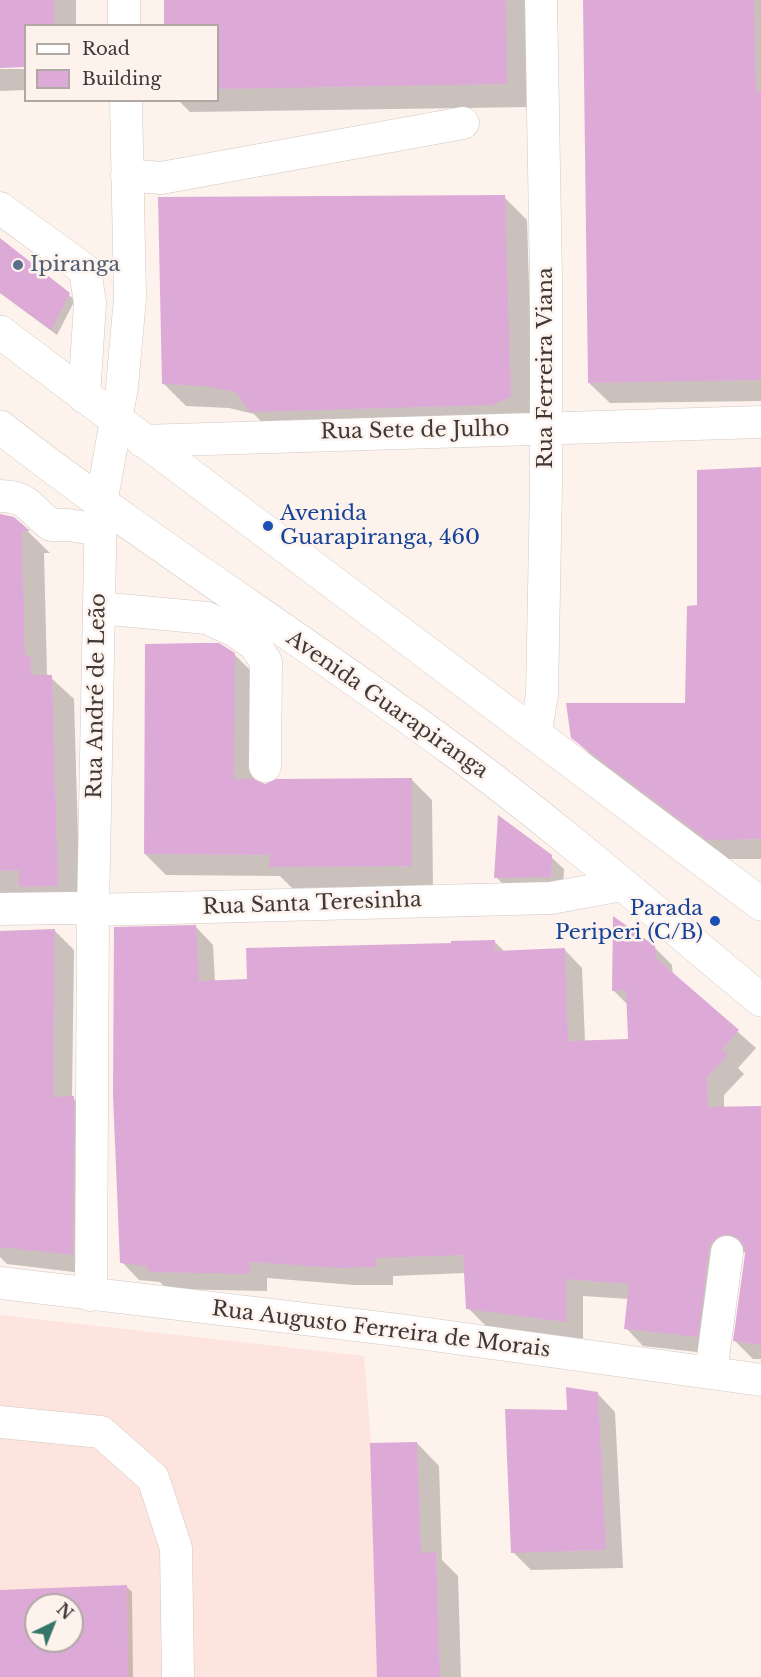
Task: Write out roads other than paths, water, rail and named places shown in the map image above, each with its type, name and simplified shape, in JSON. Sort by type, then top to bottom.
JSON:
[{"type":"main road","points":[[0,332],[142,441],[758,900]]},
{"type":"main road","name":"Avenida Guarapiranga","points":[[5,436],[101,517],[448,746],[531,809],[761,1000]]},
{"type":"street","points":[[124,0],[124,24]]},
{"type":"street","name":"Rua Ferreira Viana","points":[[536,735],[542,695],[546,279],[541,0]]},
{"type":"street","name":"Rua André de Leão","points":[[91,1294],[93,910],[101,517],[122,387],[130,298],[126,102]]},
{"type":"street","points":[[127,175],[161,178],[463,123]]},
{"type":"street","points":[[0,208],[85,270],[90,303],[84,397]]},
{"type":"street","points":[[85,270],[128,248]]},
{"type":"street","name":"Rua Sete de Julho","points":[[142,441],[761,422]]},
{"type":"street","points":[[0,496],[16,496],[30,504],[51,525],[68,525],[101,517]]},
{"type":"street","points":[[99,608],[207,618],[236,631],[255,645],[266,662],[265,766]]},
{"type":"street","name":"Rua Santa Teresinha","points":[[0,909],[93,910],[551,898],[622,885]]},
{"type":"street","points":[[711,1373],[727,1252]]},
{"type":"street","name":"Rua Augusto Ferreira de Morais","points":[[0,1283],[398,1330],[761,1380]]},
{"type":"street","points":[[0,1422],[101,1432],[153,1478],[176,1548],[178,1677]]},
{"type":"place","name":"Ipiranga","points":[[18,265]]},
{"type":"place","name":"Avenida Guarapiranga, 460","points":[[268,526]]},
{"type":"place","name":"Parada Periperi (C/B)","points":[[715,921]]}]
